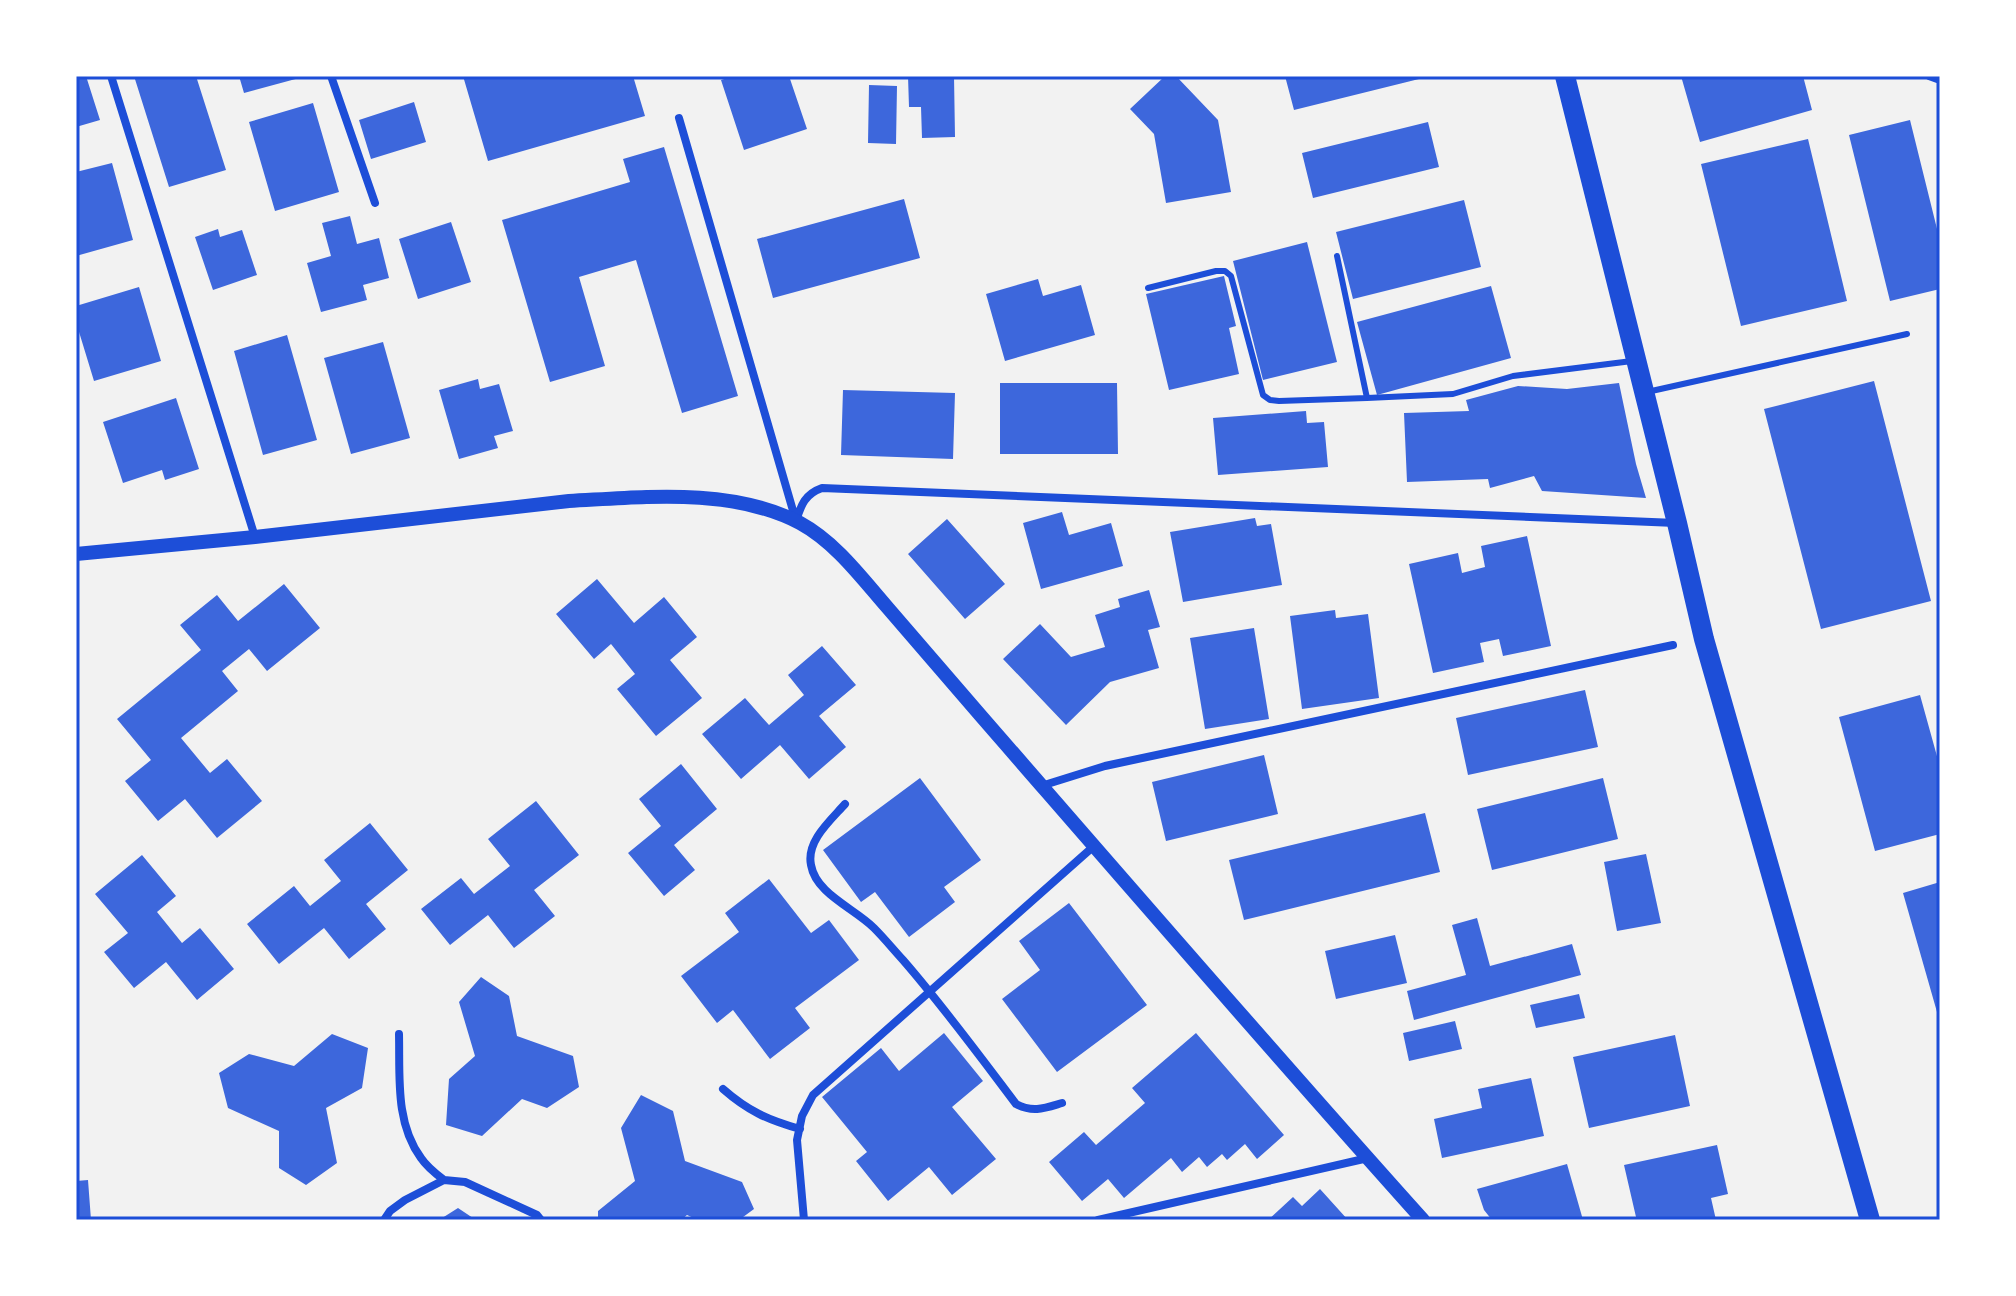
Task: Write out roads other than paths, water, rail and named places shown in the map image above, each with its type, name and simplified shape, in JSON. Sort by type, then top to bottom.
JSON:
[{"type":"main road","points":[[1565,76],[1704,639],[1870,1220]]},
{"type":"street","points":[[111,76],[255,537]]},
{"type":"street","points":[[331,76],[375,203]]},
{"type":"street","points":[[1929,76],[1940,80]]},
{"type":"street","points":[[679,118],[796,521]]},
{"type":"street","points":[[796,521],[802,503],[822,488],[1677,523]]},
{"type":"street","points":[[76,554],[609,499],[727,501],[766,509],[796,521],[822,537],[857,572],[1423,1220]]},
{"type":"street","points":[[1041,786],[1105,766],[1673,645]]},
{"type":"street","points":[[845,804],[813,844],[810,863],[817,882],[875,929],[930,991],[1016,1104],[1025,1109],[1038,1110],[1062,1103]]},
{"type":"street","points":[[804,1220],[797,1140],[802,1116],[813,1095],[1094,846]]},
{"type":"street","points":[[399,1034],[402,1119],[408,1139],[422,1161],[444,1180]]},
{"type":"street","points":[[723,1089],[753,1112],[800,1129]]},
{"type":"street","points":[[1098,1220],[1368,1158]]},
{"type":"street","points":[[384,1220],[405,1200],[444,1180],[465,1182],[537,1215],[541,1220]]},
{"type":"lane","points":[[1337,256],[1367,398]]},
{"type":"lane","points":[[1148,288],[1216,271],[1225,271],[1231,276],[1263,395],[1270,400],[1453,394],[1513,376],[1636,361]]},
{"type":"lane","points":[[1644,392],[1907,334]]}]
